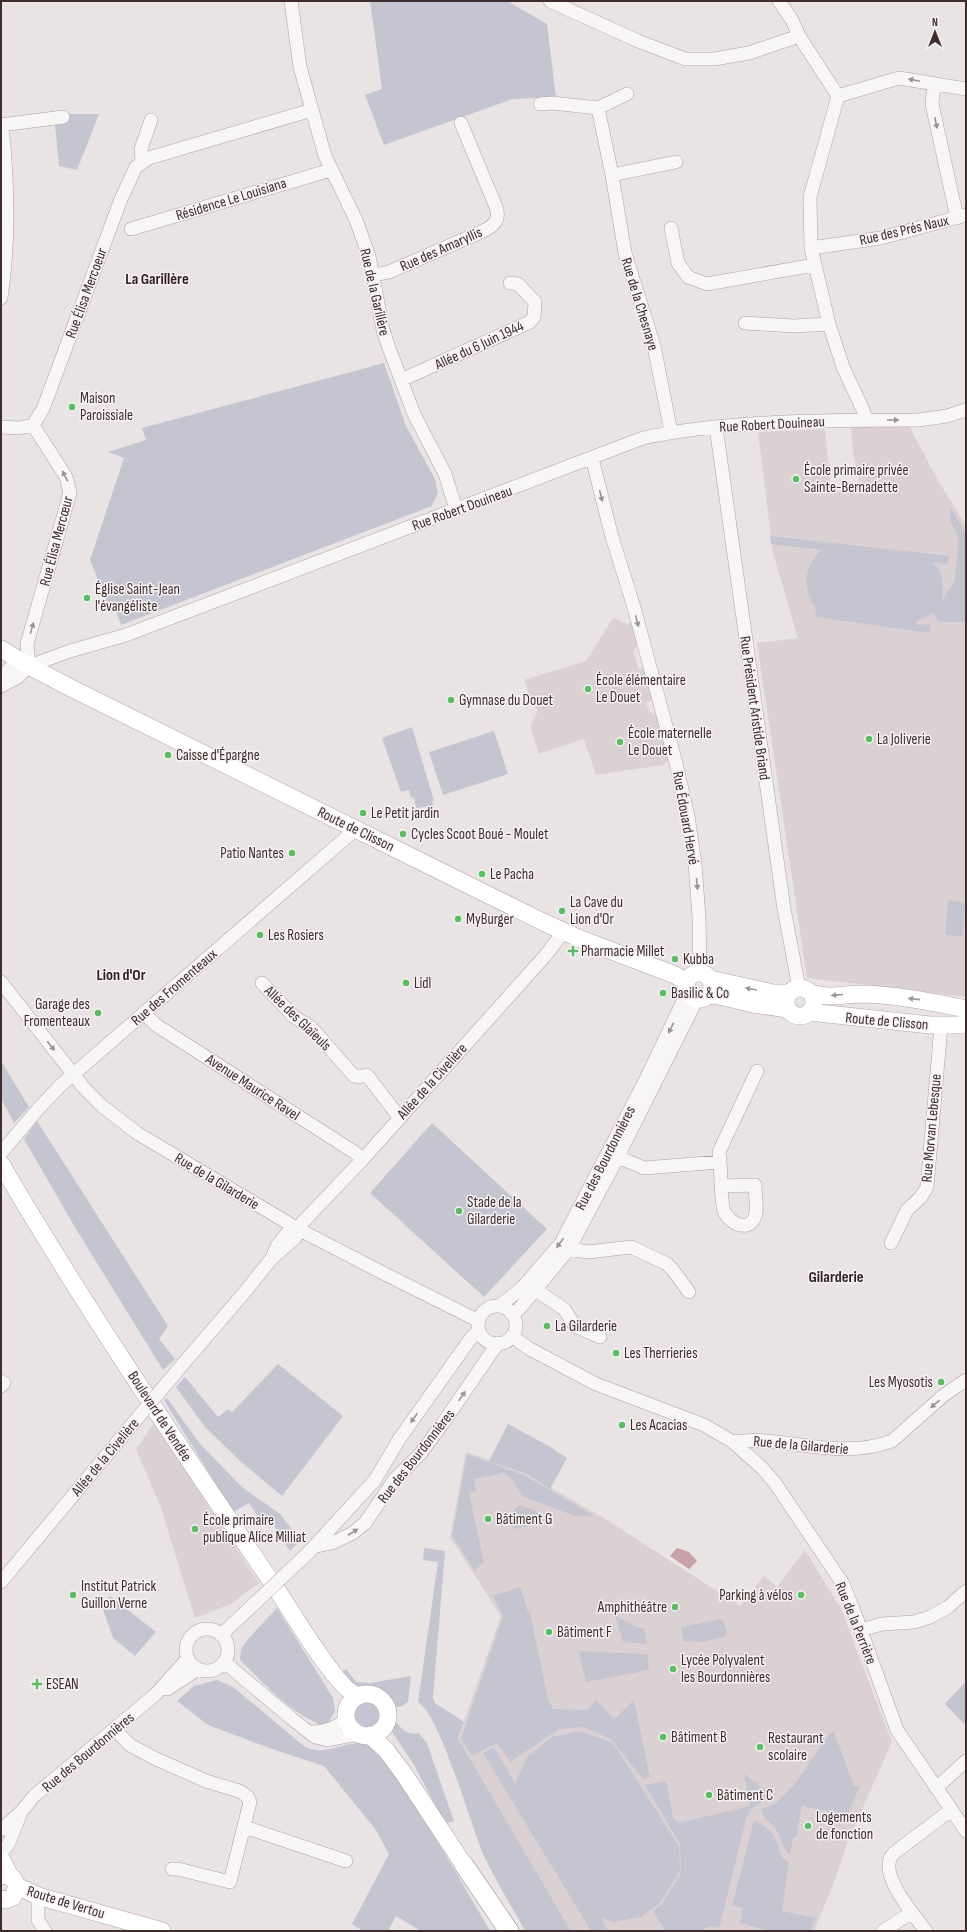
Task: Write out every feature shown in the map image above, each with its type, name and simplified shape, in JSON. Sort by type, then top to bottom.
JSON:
[{"type":"highway","points":[[464,1864],[479,1898],[499,1931]]},
{"type":"highway","points":[[464,1864],[508,1931]]},
{"type":"main road","name":"Route de Clisson","points":[[1,649],[28,666],[562,931],[674,975],[698,987],[773,992],[797,996],[864,994],[930,1001],[966,1009]]},
{"type":"main road","name":"Route de Clisson","points":[[1,657],[28,666]]},
{"type":"main road","name":"Route de Clisson","points":[[797,996],[798,1015],[809,1012],[850,1018],[941,1026],[966,1025]]},
{"type":"main road","name":"Boulevard de Vendée","points":[[1,1164],[120,1354],[326,1664],[352,1693],[359,1696]]},
{"type":"main road","name":"Boulevard de Vendée","points":[[326,1664],[347,1714]]},
{"type":"main road","points":[[364,1735],[377,1733],[385,1726],[388,1719],[388,1710],[382,1701],[373,1695],[359,1696],[352,1702],[347,1714],[351,1727],[386,1750],[404,1774],[464,1864]]},
{"type":"main road","points":[[385,1726],[404,1774]]},
{"type":"main road","name":"Route de Vertou","points":[[1,1859],[9,1880],[38,1896],[162,1931]]},
{"type":"main road","points":[[1,1902],[13,1897],[9,1880]]},
{"type":"street","name":"Rue de la Garillère","points":[[290,1],[300,67],[324,156],[356,220],[374,275],[383,330],[414,414],[445,474],[456,510]]},
{"type":"street","points":[[550,1],[638,41],[685,59],[714,58],[749,53],[799,36]]},
{"type":"street","points":[[778,1],[792,20],[799,36],[838,96]]},
{"type":"street","points":[[838,96],[899,78],[966,89]]},
{"type":"street","name":"Rue des Prés Naux","points":[[811,248],[881,238],[962,216],[932,104],[934,84]]},
{"type":"street","points":[[540,104],[552,103],[598,108],[627,94]]},
{"type":"street","points":[[838,96],[810,180],[811,248],[829,324],[843,367],[858,402],[860,420]]},
{"type":"street","name":"Rue de la Chesnaye","points":[[598,108],[612,175],[625,253],[654,346],[671,432]]},
{"type":"street","name":"Rue Élisa Mercoeur","points":[[33,425],[43,409],[130,176],[142,162],[154,156],[312,110]]},
{"type":"street","points":[[1,298],[6,263],[8,185],[2,125],[63,117]]},
{"type":"street","points":[[142,162],[141,149],[151,120]]},
{"type":"street","name":"Rue des Amaryllis","points":[[374,275],[389,272],[493,226],[498,213],[461,123]]},
{"type":"street","points":[[612,175],[676,162]]},
{"type":"street","name":"Résidence Le Louisiana","points":[[131,229],[330,170]]},
{"type":"street","points":[[671,228],[678,264],[688,277],[706,284],[814,265]]},
{"type":"street","name":"Allée du 6 Juin 1944","points":[[402,380],[530,322],[534,317],[535,302],[518,284],[510,284]]},
{"type":"street","points":[[745,323],[794,326],[829,324]]},
{"type":"street","name":"Rue Robert Douineau","points":[[1,677],[10,668],[55,665],[66,661],[80,649],[126,635],[643,438],[671,432],[716,427],[860,420],[919,420],[947,416],[966,410]]},
{"type":"street","points":[[1,427],[19,428],[33,425]]},
{"type":"street","name":"Rue Élisa Mercœur","points":[[28,666],[27,644],[70,493],[66,477],[33,425]]},
{"type":"street","name":"Rue Président Aristide Briand","points":[[716,427],[797,996]]},
{"type":"street","name":"Rue Édouard Hervé","points":[[592,458],[612,537],[633,604],[676,763],[688,816],[695,864],[700,917],[698,987]]},
{"type":"street","points":[[1,686],[18,677],[28,666]]},
{"type":"street","name":"Rue des Fromenteaux","points":[[1,1153],[48,1098],[74,1074],[356,829]]},
{"type":"street","name":"Allée de la Civelière","points":[[1,1582],[272,1258],[296,1237],[298,1228],[545,956],[562,931]]},
{"type":"street","name":"Rue de la Gilarderie","points":[[1,982],[92,1097],[137,1133],[298,1228],[479,1326]]},
{"type":"street","name":"Allée des Glaïeuls","points":[[262,983],[294,1017],[311,1027],[354,1076],[358,1077],[366,1075],[399,1117]]},
{"type":"street","name":"Rue des Bourdonnières","points":[[513,1314],[536,1290],[569,1249],[618,1157],[694,1005],[698,987]]},
{"type":"street","name":"Rue des Bourdonnières","points":[[499,1306],[521,1289],[561,1243],[646,1079],[698,987]]},
{"type":"street","name":"Avenue Maurice Ravel","points":[[144,1013],[156,1025],[354,1152],[362,1159]]},
{"type":"street","name":"Rue Morvan Lebesque","points":[[891,1242],[907,1210],[921,1197],[927,1187],[941,1026]]},
{"type":"street","points":[[722,1186],[719,1152],[758,1071]]},
{"type":"street","points":[[618,1157],[644,1168],[720,1162]]},
{"type":"street","points":[[569,1249],[588,1252],[631,1247],[667,1264],[689,1292]]},
{"type":"street","points":[[536,1290],[564,1309],[575,1326],[600,1337]]},
{"type":"street","points":[[499,1306],[507,1308],[513,1314],[516,1324],[512,1336],[505,1342],[498,1343],[485,1339],[479,1326],[485,1310],[499,1306]]},
{"type":"street","name":"Rue des Bourdonnières","points":[[221,1635],[313,1549],[375,1480],[400,1438],[479,1326]]},
{"type":"street","name":"Rue de la Gilarderie","points":[[512,1336],[528,1348],[596,1384],[704,1425],[734,1442],[762,1468],[775,1483],[808,1531]]},
{"type":"street","name":"Rue des Bourdonnières","points":[[313,1549],[332,1543],[353,1533],[365,1523],[395,1479],[421,1453],[498,1343]]},
{"type":"street","name":"Rue de la Gilarderie","points":[[734,1442],[756,1440],[853,1450],[892,1441],[944,1396],[966,1380]]},
{"type":"street","points":[[1,1381],[4,1383],[1,1386]]},
{"type":"street","name":"Rue de la Perrière","points":[[808,1531],[843,1584],[897,1730],[966,1831]]},
{"type":"street","points":[[861,1630],[882,1624],[914,1622],[930,1617],[948,1607],[966,1591]]},
{"type":"street","points":[[208,1630],[215,1631],[221,1635],[226,1641],[228,1649],[224,1662],[213,1670],[204,1671],[198,1669],[188,1658],[187,1646],[194,1634],[208,1630]]},
{"type":"street","name":"Rue des Bourdonnières","points":[[1,1830],[21,1812],[34,1796],[115,1730],[156,1694],[188,1658]]},
{"type":"street","points":[[224,1662],[308,1732],[321,1740],[364,1735]]},
{"type":"street","name":"Rue des Bourdonnières","points":[[156,1694],[198,1669]]},
{"type":"street","points":[[308,1732],[328,1731],[334,1728],[347,1714]]},
{"type":"street","points":[[115,1730],[130,1745],[154,1758],[206,1781],[239,1791],[247,1796],[250,1802],[245,1827],[230,1882],[178,1869],[172,1869]]},
{"type":"street","points":[[936,1788],[966,1761]]},
{"type":"street","points":[[926,1931],[897,1890],[889,1874],[888,1862],[894,1853],[951,1810]]},
{"type":"street","name":"Rue des Bourdonnières","points":[[1,1853],[8,1844],[21,1812]]},
{"type":"street","points":[[245,1827],[346,1861]]},
{"type":"street","points":[[38,1896],[38,1920],[45,1931]]},
{"type":"street","points":[[883,1931],[912,1912]]},
{"type":"shaded area","points":[[370,1],[507,1],[547,24],[556,97],[513,99],[384,145],[365,95],[382,89]]},
{"type":"shaded area","points":[[70,114],[99,114],[77,170],[59,166],[55,125],[65,123]]},
{"type":"shaded area","points":[[384,363],[406,426],[435,479],[438,493],[432,506],[121,625],[116,611],[111,613],[90,560],[124,458],[108,452],[146,440],[142,428]]},
{"type":"shaded area","name":"La Joliverie","points":[[908,424],[936,477],[966,526],[966,997],[807,978],[757,643],[798,638],[773,553],[758,432],[825,429],[831,492],[861,490],[853,452],[851,427]]},
{"type":"shaded area","points":[[950,507],[966,533],[966,622],[938,622],[933,613],[917,621],[916,624],[931,625],[930,633],[815,617],[816,608],[808,593],[807,577],[811,563],[822,550],[771,544],[770,536],[949,556],[948,564],[933,562],[939,571],[942,580],[942,600],[955,581],[958,542],[957,533],[950,521]]},
{"type":"shaded area","name":"École élémentaire Le Douet","points":[[613,618],[626,624],[631,623],[637,645],[633,652],[639,669],[644,668],[652,700],[646,702],[649,711],[657,716],[669,760],[663,765],[596,775],[584,739],[539,754],[530,726],[538,711],[530,697],[524,680],[586,661]]},
{"type":"shaded area","points":[[412,727],[434,801],[432,801],[433,806],[416,808],[414,797],[411,798],[409,790],[401,792],[382,738]]},
{"type":"shaded area","points":[[494,731],[508,774],[443,795],[429,752]]},
{"type":"shaded area","points":[[950,900],[963,902],[965,904],[963,935],[960,936],[947,935],[945,932],[948,902]]},
{"type":"shaded area","points":[[1,1061],[29,1107],[14,1123],[1,1098]]},
{"type":"shaded area","points":[[37,1121],[168,1326],[159,1339],[175,1359],[163,1370],[76,1229],[24,1139]]},
{"type":"shaded area","name":"Stade de la Gilarderie","points":[[432,1123],[547,1229],[484,1297],[370,1193]]},
{"type":"shaded area","points":[[278,1364],[343,1416],[282,1496],[240,1461],[205,1427],[176,1387],[185,1377],[218,1417],[228,1409],[232,1412]]},
{"type":"shaded area","points":[[167,1398],[200,1444],[242,1487],[280,1514],[300,1540],[290,1551],[269,1518],[262,1522],[249,1503],[233,1512],[164,1400]]},
{"type":"shaded area","name":"École primaire publique Alice Milliat","points":[[154,1423],[259,1583],[231,1604],[195,1618],[161,1508],[136,1449]]},
{"type":"shaded area","points":[[508,1424],[549,1446],[567,1458],[550,1489],[527,1474],[489,1461]]},
{"type":"shaded area","name":"Lycée Polyvalent les Bourdonnières","points":[[466,1452],[527,1474],[607,1520],[740,1606],[764,1576],[777,1587],[805,1550],[841,1609],[892,1742],[848,1841],[835,1880],[814,1931],[571,1931],[458,1738],[501,1616],[450,1537]]},
{"type":"shaded area","points":[[467,1454],[526,1476],[594,1516],[575,1516],[522,1496],[512,1479],[504,1473],[474,1479],[476,1491],[469,1493],[484,1563],[474,1570],[452,1535]]},
{"type":"shaded area","points":[[520,1505],[540,1514],[543,1518],[542,1523],[515,1529],[511,1526],[511,1514]]},
{"type":"shaded area","points":[[424,1548],[445,1551],[433,1698],[435,1703],[464,1722],[458,1738],[571,1931],[525,1931],[485,1858],[446,1750],[427,1711],[418,1702],[438,1562],[423,1560]]},
{"type":"shaded area","points":[[677,1548],[689,1552],[697,1561],[689,1569],[670,1556]]},
{"type":"shaded area","points":[[520,1587],[528,1612],[530,1612],[548,1699],[553,1709],[588,1710],[596,1700],[614,1719],[634,1700],[650,1777],[643,1779],[611,1739],[583,1727],[559,1729],[510,1762],[497,1743],[472,1756],[461,1739],[503,1616],[493,1596]]},
{"type":"shaded area","points":[[110,1596],[156,1632],[135,1656],[113,1638],[102,1607]]},
{"type":"shaded area","points":[[277,1608],[333,1698],[335,1711],[329,1722],[322,1725],[310,1720],[288,1705],[268,1688],[240,1660],[241,1649],[248,1639]]},
{"type":"shaded area","points":[[615,1615],[634,1626],[645,1629],[646,1644],[623,1642]]},
{"type":"shaded area","points":[[722,1619],[727,1632],[726,1636],[704,1642],[684,1641],[681,1627]]},
{"type":"shaded area","points":[[579,1651],[647,1654],[649,1670],[586,1682]]},
{"type":"shaded area","points":[[346,1669],[356,1682],[370,1683],[411,1676],[408,1702],[402,1706],[393,1708],[381,1693],[371,1688],[354,1685],[341,1673]]},
{"type":"shaded area","points":[[217,1680],[233,1687],[304,1746],[312,1749],[328,1750],[351,1744],[368,1745],[383,1756],[441,1847],[490,1931],[421,1931],[396,1916],[388,1931],[363,1931],[352,1924],[389,1854],[376,1830],[324,1766],[275,1750],[208,1725],[177,1701],[194,1686]]},
{"type":"shaded area","points":[[966,1681],[966,1726],[945,1704]]},
{"type":"shaded area","points":[[367,1703],[375,1707],[379,1715],[375,1723],[367,1727],[359,1723],[355,1715],[359,1707]]},
{"type":"shaded area","points":[[393,1723],[397,1723],[409,1733],[419,1733],[427,1743],[454,1821],[445,1824],[414,1765],[392,1732],[390,1727]]},
{"type":"shaded area","points":[[580,1731],[613,1743],[679,1846],[680,1871],[660,1903],[641,1917],[614,1922],[601,1918],[608,1931],[591,1931],[483,1753],[494,1747],[515,1783],[528,1756],[552,1737]]},
{"type":"shaded area","points":[[831,1732],[834,1732],[854,1786],[860,1786],[848,1813],[843,1815],[802,1806],[796,1838],[793,1838],[790,1855],[785,1850],[774,1827],[763,1816],[761,1809],[775,1804],[794,1785]]},
{"type":"shaded area","points":[[744,1774],[772,1795],[751,1809],[746,1818],[720,1926],[708,1927],[700,1931],[666,1931],[653,1911],[662,1904],[681,1873],[680,1844],[645,1785],[666,1781],[673,1818],[678,1823],[750,1806]]},
{"type":"shaded area","points":[[754,1820],[772,1833],[782,1857],[789,1862],[782,1911],[816,1918],[810,1931],[769,1931],[740,1923],[743,1908],[732,1906]]},
{"type":"place","name":"Maison Paroissiale","points":[[72,407]]},
{"type":"place","name":"École primaire privée Sainte-Bernadette","points":[[796,479]]},
{"type":"place","name":"Église Saint-Jean l'évangéliste","points":[[87,598]]},
{"type":"place","name":"École élémentaire Le Douet","points":[[588,689]]},
{"type":"place","name":"Gymnase du Douet","points":[[451,700]]},
{"type":"place","name":"La Joliverie","points":[[869,739]]},
{"type":"place","name":"École maternelle Le Douet","points":[[620,742]]},
{"type":"place","name":"Caisse d'Épargne","points":[[168,755]]},
{"type":"place","name":"Le Petit jardin","points":[[363,813]]},
{"type":"place","name":"Cycles Scoot Boué - Moulet","points":[[403,834]]},
{"type":"place","name":"Patio Nantes","points":[[292,853]]},
{"type":"place","name":"Le Pacha","points":[[482,874]]},
{"type":"place","name":"La Cave du Lion d'Or","points":[[562,911]]},
{"type":"place","name":"MyBurger","points":[[458,919]]},
{"type":"place","name":"Les Rosiers","points":[[260,935]]},
{"type":"place","name":"Pharmacie Millet","points":[[573,951]]},
{"type":"place","name":"Kubba","points":[[675,959]]},
{"type":"place","name":"Lidl","points":[[406,983]]},
{"type":"place","name":"Basilic & Co","points":[[663,993]]},
{"type":"place","name":"Garage des Fromenteaux","points":[[98,1013]]},
{"type":"place","name":"Stade de la Gilarderie","points":[[459,1211]]},
{"type":"place","name":"La Gilarderie","points":[[547,1326]]},
{"type":"place","name":"Les Therrieries","points":[[616,1353]]},
{"type":"place","name":"Les Myosotis","points":[[941,1382]]},
{"type":"place","name":"Les Acacias","points":[[622,1425]]},
{"type":"place","name":"Bâtiment G","points":[[488,1519]]},
{"type":"place","name":"École primaire publique Alice Milliat","points":[[195,1529]]},
{"type":"place","name":"Institut Patrick Guillon Verne","points":[[73,1595]]},
{"type":"place","name":"Parking à vélos","points":[[801,1595]]},
{"type":"place","name":"Amphithéâtre","points":[[675,1607]]},
{"type":"place","name":"Bâtiment F","points":[[549,1632]]},
{"type":"place","name":"Lycée Polyvalent les Bourdonnières","points":[[673,1669]]},
{"type":"place","name":"ESEAN","points":[[37,1684]]},
{"type":"place","name":"Bâtiment B","points":[[663,1737]]},
{"type":"place","name":"Restaurant scolaire","points":[[760,1747]]},
{"type":"place","name":"Bâtiment C","points":[[709,1795]]},
{"type":"place","name":"Logements de fonction","points":[[808,1826]]},
{"type":"district","name":"La Garillère","points":[[157,278]]},
{"type":"district","name":"Lion d'Or","points":[[121,974]]},
{"type":"district","name":"Gilarderie","points":[[836,1276]]}]
